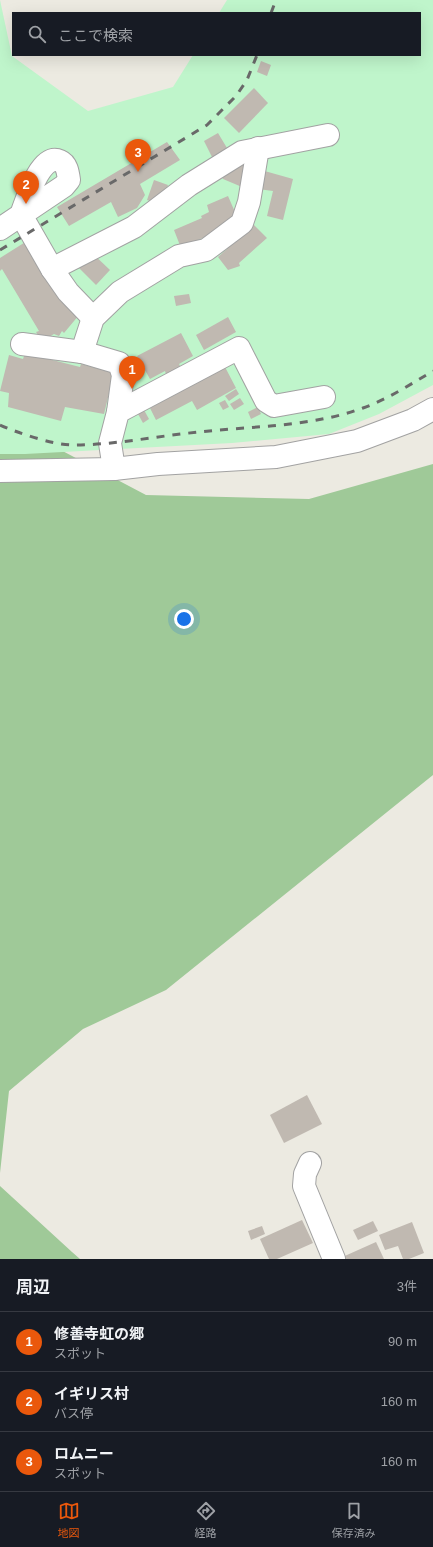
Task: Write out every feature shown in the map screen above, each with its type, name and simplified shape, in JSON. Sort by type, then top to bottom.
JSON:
[{"type":"street","points":[[52,269],[134,227],[216,166],[242,152],[328,135]]},
{"type":"street","points":[[82,352],[93,318],[120,292],[179,256],[206,250],[242,223],[249,202],[258,148]]},
{"type":"street","points":[[0,229],[21,215],[52,269],[68,292],[93,318]]},
{"type":"street","points":[[22,344],[82,352],[119,363],[123,375],[118,412],[110,443],[114,469]]},
{"type":"street","points":[[118,412],[239,348],[266,401],[274,406],[324,397]]},
{"type":"street","points":[[0,471],[114,469],[158,464],[276,457],[357,441],[413,420],[433,410]]},
{"type":"street","points":[[310,1163],[305,1174],[304,1186],[334,1259]]},
{"type":"green space","points":[[0,0],[12,56],[88,111],[173,87],[192,56],[421,56],[421,12],[220,12],[227,0],[433,0],[433,385],[379,414],[329,434],[232,443],[0,454]]},
{"type":"green space","points":[[0,418],[146,495],[309,499],[433,464],[433,775],[166,990],[83,1029],[9,1091],[0,1173]]},
{"type":"green space","points":[[0,1186],[72,1252],[80,1259],[0,1259]]},
{"type":"building","points":[[261,61],[271,65],[267,76],[257,72]]},
{"type":"building","points":[[254,88],[268,103],[239,133],[224,118]]},
{"type":"building","points":[[218,133],[236,163],[293,179],[283,220],[267,216],[273,191],[242,187],[223,179],[204,141]]},
{"type":"building","points":[[167,142],[180,160],[140,184],[145,195],[137,208],[118,217],[111,202],[69,226],[57,207]]},
{"type":"building","points":[[154,180],[168,185],[161,201],[153,202],[147,200]]},
{"type":"building","points":[[228,196],[238,219],[217,228],[220,235],[207,236],[181,248],[174,230],[202,218],[201,216],[209,212],[207,205]]},
{"type":"building","points":[[253,224],[267,238],[239,263],[240,266],[228,270],[218,257],[227,249],[224,245]]},
{"type":"building","points":[[27,241],[79,315],[64,333],[62,331],[59,336],[54,334],[42,341],[36,332],[39,331],[2,269],[0,271],[0,258]]},
{"type":"building","points":[[91,252],[110,270],[96,285],[77,266]]},
{"type":"building","points":[[189,294],[191,303],[176,306],[174,296]]},
{"type":"building","points":[[228,317],[236,332],[204,350],[196,335]]},
{"type":"building","points":[[181,333],[193,356],[179,364],[181,368],[166,374],[165,371],[150,379],[137,356]]},
{"type":"building","points":[[25,353],[80,367],[81,364],[114,373],[104,414],[65,407],[61,421],[8,407],[9,393],[0,391],[9,355],[23,359]]},
{"type":"building","points":[[225,367],[236,388],[197,410],[192,401],[156,420],[150,408]]},
{"type":"building","points":[[236,389],[239,394],[229,401],[225,396]]},
{"type":"building","points":[[240,398],[244,404],[234,410],[230,404]]},
{"type":"building","points":[[225,400],[229,407],[223,410],[219,403]]},
{"type":"building","points":[[258,407],[261,414],[251,419],[248,412]]},
{"type":"building","points":[[144,410],[149,419],[143,423],[138,414]]},
{"type":"building","points":[[307,1095],[322,1124],[284,1143],[270,1115]]},
{"type":"building","points":[[302,1220],[313,1243],[277,1259],[269,1259],[260,1239]]},
{"type":"building","points":[[373,1221],[378,1231],[358,1240],[353,1230]]},
{"type":"building","points":[[412,1222],[424,1253],[409,1259],[403,1259],[398,1246],[385,1250],[379,1235]]},
{"type":"building","points":[[262,1226],[265,1234],[251,1240],[248,1231]]},
{"type":"building","points":[[376,1242],[384,1259],[338,1259]]},
{"type":"railway","points":[[271,12],[276,0]]},
{"type":"railway","points":[[0,250],[207,125],[236,96],[247,80],[257,56]]},
{"type":"railway","points":[[0,425],[46,441],[73,445],[104,444],[199,432],[282,425],[323,419],[363,408],[399,391],[433,371]]},
{"type":"place","name":"ロムニー","points":[[138,172]]},
{"type":"place","name":"イギリス村","points":[[26,204]]},
{"type":"place","name":"修善寺虹の郷","points":[[132,389]]}]
